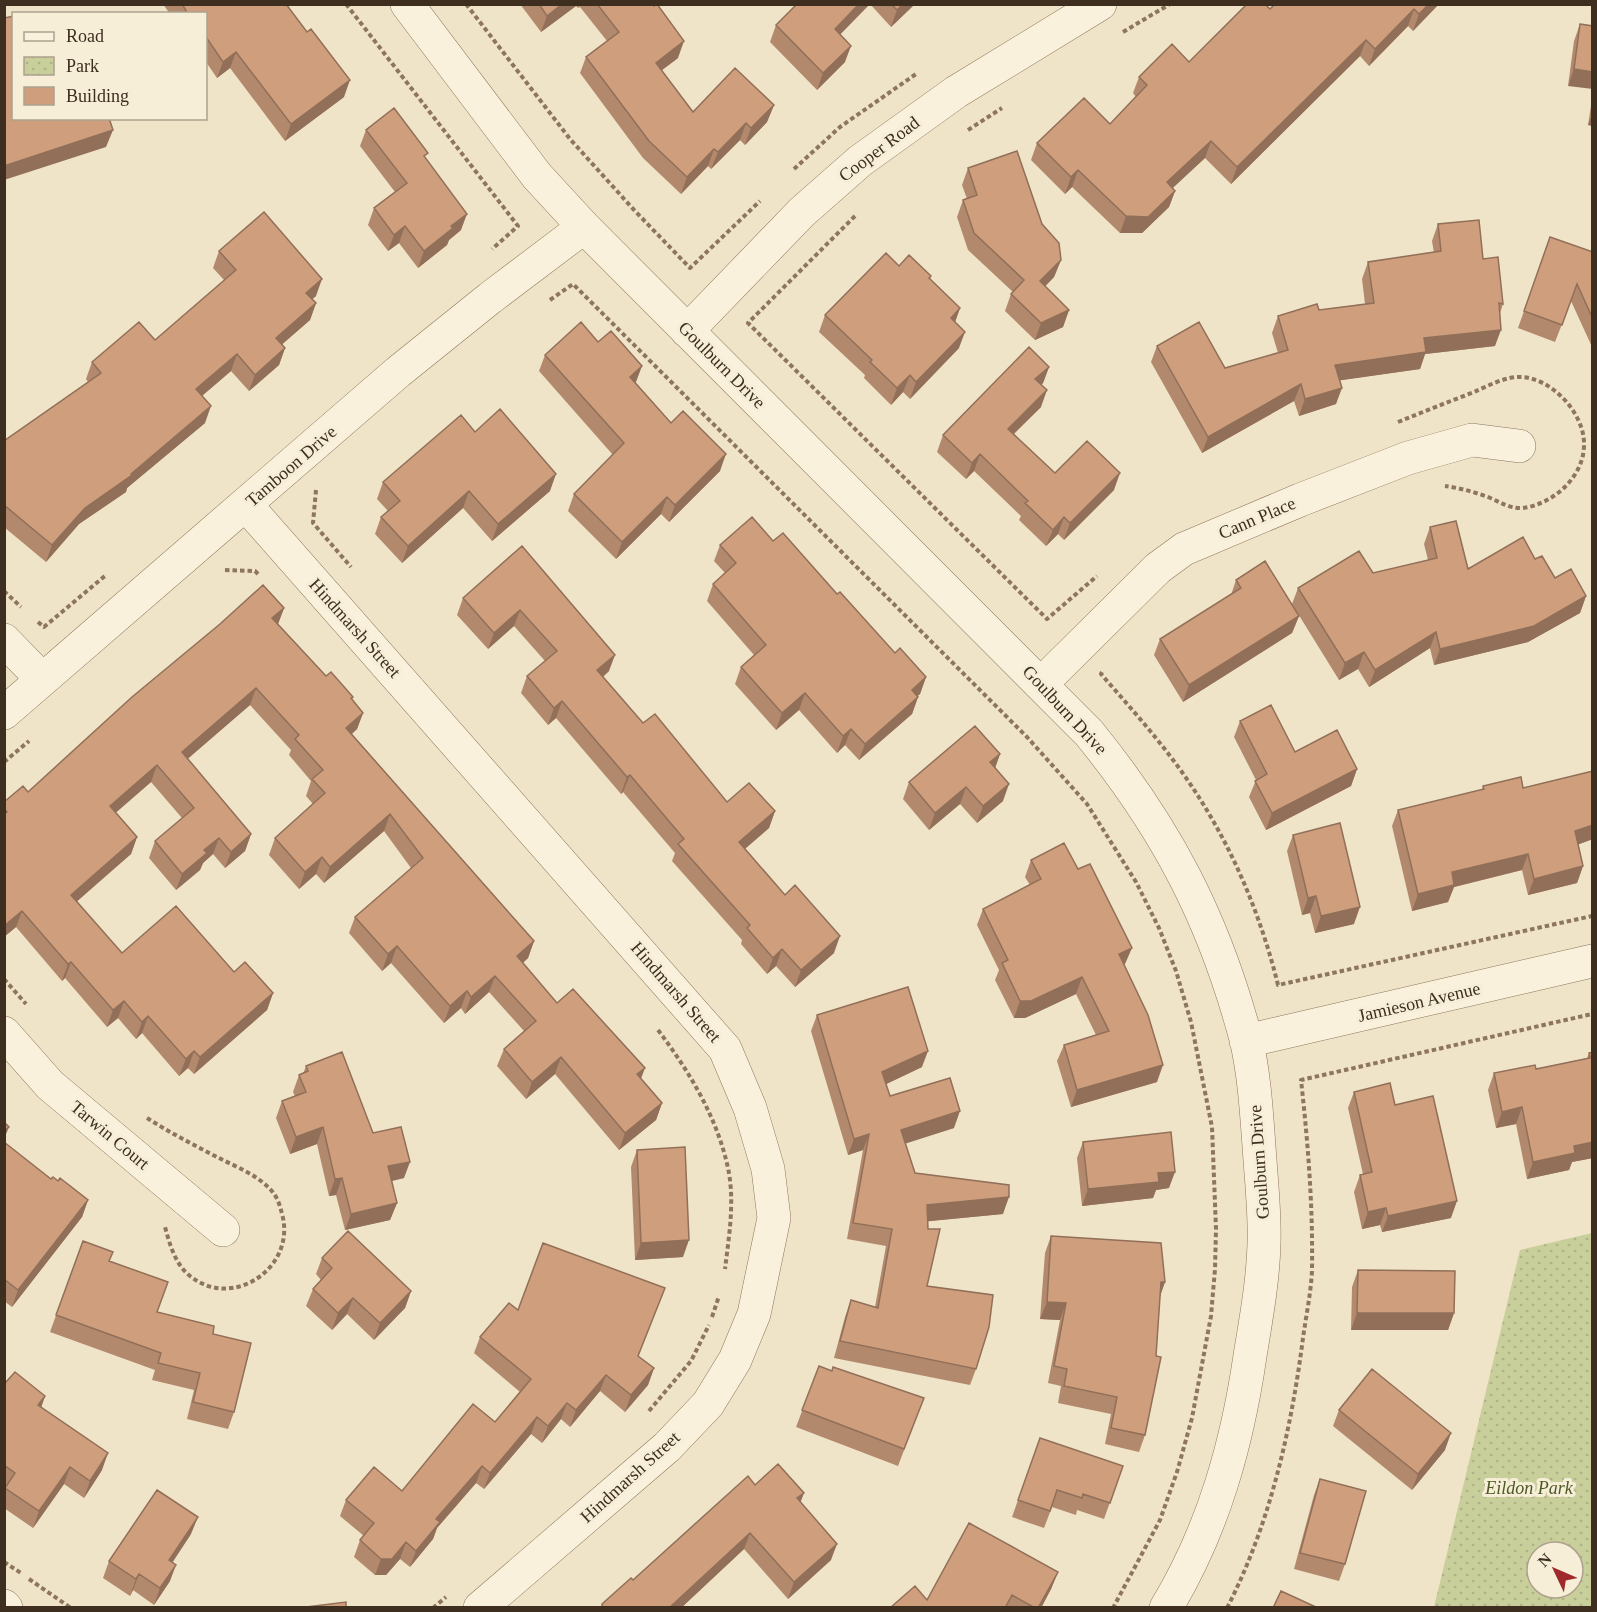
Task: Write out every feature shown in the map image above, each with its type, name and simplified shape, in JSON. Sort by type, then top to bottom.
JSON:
[{"type":"street","name":"Goulburn Drive","points":[[407,4],[537,176],[584,227],[1089,733],[1122,773],[1176,858],[1205,917],[1246,1041],[1259,1137],[1264,1234],[1255,1324],[1243,1402],[1231,1453],[1216,1504],[1183,1579],[1166,1608]]},
{"type":"street","name":"Cooper Road","points":[[687,330],[801,212],[860,161],[956,92],[1100,4]]},
{"type":"street","name":"Tamboon Drive","points":[[4,713],[398,372],[584,227]]},
{"type":"street","name":"Cann Place","points":[[1041,684],[1158,568],[1185,549],[1300,500],[1408,458],[1472,440],[1519,446]]},
{"type":"street","name":"Hindmarsh Street","points":[[246,505],[725,1049],[750,1108],[768,1169],[774,1218],[754,1314],[735,1360],[708,1404],[667,1447],[480,1608]]},
{"type":"street","points":[[4,640],[42,679]]},
{"type":"street","name":"Jamieson Avenue","points":[[1246,1041],[1593,961]]},
{"type":"street","name":"Tarwin Court","points":[[4,1033],[50,1085],[223,1230]]},
{"type":"path","points":[[346,4],[518,226]]},
{"type":"path","points":[[466,4],[570,139],[690,268]]},
{"type":"path","points":[[1118,35],[1170,4]]},
{"type":"path","points":[[965,132],[1004,107]]},
{"type":"path","points":[[861,210],[748,323],[1047,618]]},
{"type":"path","points":[[573,284],[1027,737],[1087,804],[1136,882],[1159,928],[1176,971],[1191,1022],[1212,1127],[1216,1229],[1215,1269],[1210,1316],[1198,1386],[1177,1472],[1160,1520],[1113,1608]]},
{"type":"path","points":[[313,523],[352,568]]},
{"type":"path","points":[[217,577],[225,570],[255,571],[263,580]]},
{"type":"path","points":[[1101,674],[1141,719],[1200,799],[1246,889],[1270,951],[1278,985],[1593,916]]},
{"type":"path","points":[[4,762],[37,734]]},
{"type":"path","points":[[1227,1608],[1243,1576],[1280,1471],[1297,1386],[1312,1273],[1311,1175],[1301,1080],[1593,1014]]},
{"type":"path","points":[[657,1028],[697,1087],[728,1168],[731,1206],[723,1280]]},
{"type":"path","points":[[644,1417],[691,1361],[709,1324],[722,1289]]},
{"type":"path","points":[[4,1562],[71,1608]]},
{"type":"path","points":[[433,1608],[448,1595]]},
{"type":"green space","name":"Eildon Park","points":[[1592,1233],[1592,1607],[1434,1607],[1520,1250]]},
{"type":"building","points":[[182,4],[286,4],[307,32],[311,29],[350,80],[291,124],[236,52],[223,62],[207,38],[207,12],[187,12]]},
{"type":"building","points":[[539,4],[562,4],[547,16]]},
{"type":"building","points":[[597,4],[653,4],[654,6],[657,4],[684,41],[656,63],[693,112],[735,68],[774,105],[751,128],[746,123],[718,152],[714,149],[687,177],[649,141],[586,57],[619,32]]},
{"type":"building","points":[[797,4],[859,4],[835,29],[851,46],[823,73],[776,25]]},
{"type":"building","points":[[891,4],[903,4],[897,10]]},
{"type":"building","points":[[1247,4],[1265,4],[1270,9],[1275,4],[1429,4],[1419,14],[1414,9],[1375,49],[1366,40],[1237,167],[1211,141],[1167,182],[1175,191],[1148,217],[1126,216],[1078,170],[1071,177],[1037,143],[1084,98],[1110,124],[1147,85],[1139,77],[1172,44],[1189,62]]},
{"type":"building","points":[[12,16],[12,120],[110,120],[113,130],[4,166],[4,18]]},
{"type":"building","points":[[1580,24],[1593,26],[1593,72],[1574,69]]},
{"type":"building","points":[[394,108],[428,153],[424,156],[467,214],[424,251],[405,226],[394,235],[374,208],[407,183],[366,130]]},
{"type":"building","points":[[1017,151],[1042,224],[1059,243],[1061,260],[1040,281],[1069,310],[1041,323],[1011,294],[1024,280],[974,233],[963,200],[977,195],[968,168]]},
{"type":"building","points":[[264,212],[322,279],[306,293],[316,303],[276,338],[285,348],[255,375],[237,354],[196,389],[211,406],[132,475],[85,508],[52,545],[4,505],[4,441],[101,373],[92,362],[139,322],[155,340],[236,270],[219,251]]},
{"type":"building","points":[[1479,220],[1483,259],[1498,257],[1503,304],[1499,303],[1501,330],[1424,338],[1426,352],[1335,365],[1342,388],[1305,399],[1301,384],[1208,437],[1157,346],[1199,322],[1225,368],[1288,350],[1278,316],[1317,304],[1319,310],[1374,303],[1368,262],[1441,251],[1438,224]]},
{"type":"building","points":[[1550,237],[1593,252],[1593,319],[1577,284],[1562,325],[1524,311]]},
{"type":"building","points":[[886,253],[899,266],[909,255],[931,276],[929,278],[960,308],[951,318],[965,332],[916,382],[910,375],[897,388],[870,362],[872,360],[825,315]]},
{"type":"building","points":[[581,322],[598,342],[611,331],[642,366],[630,377],[671,423],[683,411],[726,454],[675,505],[667,497],[622,542],[574,494],[624,443],[545,355]]},
{"type":"building","points":[[1029,347],[1049,367],[1035,379],[1047,390],[1008,429],[1055,473],[1087,441],[1120,473],[1070,523],[1064,517],[1053,530],[1025,503],[1028,501],[980,454],[972,463],[943,435]]},
{"type":"building","points":[[500,409],[556,474],[498,524],[469,491],[408,546],[381,517],[400,501],[383,482],[461,415],[475,432]]},
{"type":"building","points":[[752,517],[773,541],[783,533],[837,594],[840,592],[895,653],[900,648],[926,677],[912,690],[918,697],[865,744],[851,729],[843,736],[805,693],[782,713],[741,667],[766,645],[713,584],[736,563],[720,545]]},
{"type":"building","points":[[1456,521],[1468,569],[1523,537],[1535,559],[1542,556],[1555,578],[1571,569],[1586,596],[1534,626],[1440,649],[1436,632],[1375,670],[1364,652],[1345,663],[1298,588],[1359,551],[1373,573],[1437,558],[1430,527]]},
{"type":"building","points":[[522,546],[615,655],[597,670],[643,723],[655,714],[727,802],[749,783],[775,811],[739,842],[785,895],[795,885],[840,936],[801,970],[782,949],[773,958],[747,928],[750,925],[678,844],[684,839],[630,775],[627,777],[562,701],[554,708],[527,676],[557,651],[520,610],[494,633],[463,598]]},
{"type":"building","points":[[1265,561],[1299,616],[1189,685],[1160,639],[1241,588],[1236,580]]},
{"type":"building","points":[[263,585],[284,608],[272,618],[326,676],[331,672],[353,697],[351,698],[363,713],[346,728],[534,941],[517,956],[557,1003],[573,989],[645,1068],[637,1074],[662,1103],[625,1133],[561,1057],[532,1082],[504,1049],[536,1021],[495,976],[471,997],[467,991],[450,1006],[397,946],[388,954],[355,917],[423,858],[390,814],[330,867],[322,857],[305,872],[275,838],[325,793],[312,779],[323,770],[295,739],[299,735],[256,688],[182,752],[251,834],[231,852],[219,838],[204,850],[207,853],[182,874],[155,841],[194,808],[157,765],[110,806],[137,837],[71,895],[122,953],[176,906],[234,972],[245,962],[273,993],[200,1057],[194,1051],[186,1059],[148,1016],[142,1022],[124,1001],[113,1010],[71,962],[68,964],[22,911],[4,926],[4,814],[7,812],[4,802],[23,786],[28,792],[132,697]]},
{"type":"building","points":[[1271,705],[1295,752],[1337,730],[1357,769],[1272,813],[1255,781],[1267,774],[1240,721]]},
{"type":"building","points":[[975,726],[1000,754],[990,762],[1009,784],[983,806],[966,787],[935,813],[909,782]]},
{"type":"building","points":[[1593,771],[1593,825],[1575,831],[1583,866],[1534,879],[1528,854],[1452,872],[1454,885],[1418,894],[1398,810],[1484,789],[1483,786],[1521,777],[1523,788]]},
{"type":"building","points":[[1340,823],[1360,907],[1321,916],[1316,896],[1308,898],[1293,835]]},
{"type":"building","points":[[1064,843],[1078,869],[1090,864],[1132,948],[1119,954],[1148,1015],[1163,1065],[1077,1090],[1064,1045],[1109,1031],[1082,977],[1031,1001],[1020,1001],[1002,963],[1008,960],[983,909],[1041,879],[1031,860]]},
{"type":"building","points":[[908,987],[928,1051],[882,1072],[890,1096],[950,1078],[960,1111],[901,1130],[915,1173],[1009,1185],[1009,1197],[927,1205],[928,1229],[940,1229],[927,1286],[993,1295],[989,1327],[976,1369],[840,1341],[851,1300],[878,1308],[892,1229],[853,1223],[869,1134],[854,1139],[817,1015]]},
{"type":"building","points":[[342,1052],[373,1133],[401,1127],[410,1162],[388,1166],[397,1203],[351,1214],[342,1178],[335,1179],[323,1127],[296,1137],[282,1101],[306,1092],[299,1075],[308,1071],[306,1066]]},
{"type":"building","points":[[1593,1052],[1593,1142],[1574,1146],[1575,1153],[1533,1162],[1522,1107],[1502,1112],[1494,1073],[1535,1065],[1536,1069],[1590,1058],[1589,1053]]},
{"type":"building","points":[[1390,1083],[1395,1105],[1433,1096],[1457,1201],[1388,1216],[1386,1208],[1368,1212],[1360,1175],[1372,1172],[1354,1092]]},
{"type":"building","points":[[1171,1132],[1175,1172],[1158,1173],[1159,1182],[1088,1189],[1083,1142]]},
{"type":"building","points":[[4,1142],[51,1179],[53,1177],[58,1181],[60,1178],[88,1200],[18,1290],[4,1279]]},
{"type":"building","points":[[685,1147],[689,1240],[641,1243],[637,1150]]},
{"type":"building","points":[[348,1231],[411,1291],[380,1323],[353,1298],[338,1313],[313,1289],[332,1268],[322,1258]]},
{"type":"building","points":[[1051,1236],[1161,1243],[1165,1282],[1161,1282],[1156,1356],[1161,1357],[1145,1435],[1111,1428],[1117,1397],[1064,1386],[1067,1369],[1054,1366],[1066,1303],[1047,1302]]},
{"type":"building","points":[[83,1241],[113,1252],[109,1261],[168,1282],[157,1312],[214,1326],[213,1334],[251,1343],[234,1412],[193,1402],[200,1373],[158,1363],[161,1353],[56,1315]]},
{"type":"building","points":[[543,1243],[665,1288],[638,1356],[654,1368],[631,1395],[606,1375],[576,1410],[567,1403],[548,1426],[537,1417],[490,1473],[482,1466],[436,1519],[440,1522],[416,1551],[406,1542],[392,1559],[381,1559],[360,1540],[374,1523],[346,1500],[374,1467],[402,1491],[473,1404],[495,1422],[531,1379],[480,1337],[509,1303],[518,1310]]},
{"type":"building","points":[[1358,1270],[1455,1271],[1454,1313],[1357,1313]]},
{"type":"building","points":[[819,1366],[832,1371],[833,1367],[924,1398],[904,1449],[802,1410]]},
{"type":"building","points":[[1372,1369],[1451,1433],[1418,1474],[1339,1410]]},
{"type":"building","points":[[15,1372],[45,1396],[38,1405],[108,1453],[90,1481],[70,1467],[39,1511],[5,1488],[15,1473],[4,1465],[4,1381],[6,1382]]},
{"type":"building","points":[[1040,1438],[1123,1466],[1110,1503],[1083,1494],[1082,1498],[1057,1490],[1050,1511],[1018,1500]]},
{"type":"building","points":[[778,1464],[804,1493],[797,1498],[837,1544],[794,1582],[750,1533],[669,1608],[603,1608],[602,1604],[631,1578],[633,1580],[748,1476],[755,1485]]},
{"type":"building","points":[[1320,1479],[1366,1491],[1345,1564],[1300,1553]]},
{"type":"building","points":[[157,1490],[198,1517],[169,1560],[176,1565],[160,1588],[139,1574],[136,1579],[109,1561]]},
{"type":"building","points":[[969,1523],[1058,1572],[1038,1608],[1012,1595],[1005,1608],[890,1608],[915,1586],[927,1600]]},
{"type":"building","points":[[1281,1591],[1318,1608],[1273,1608]]},
{"type":"building","points":[[346,1602],[346,1608],[298,1608]]}]
